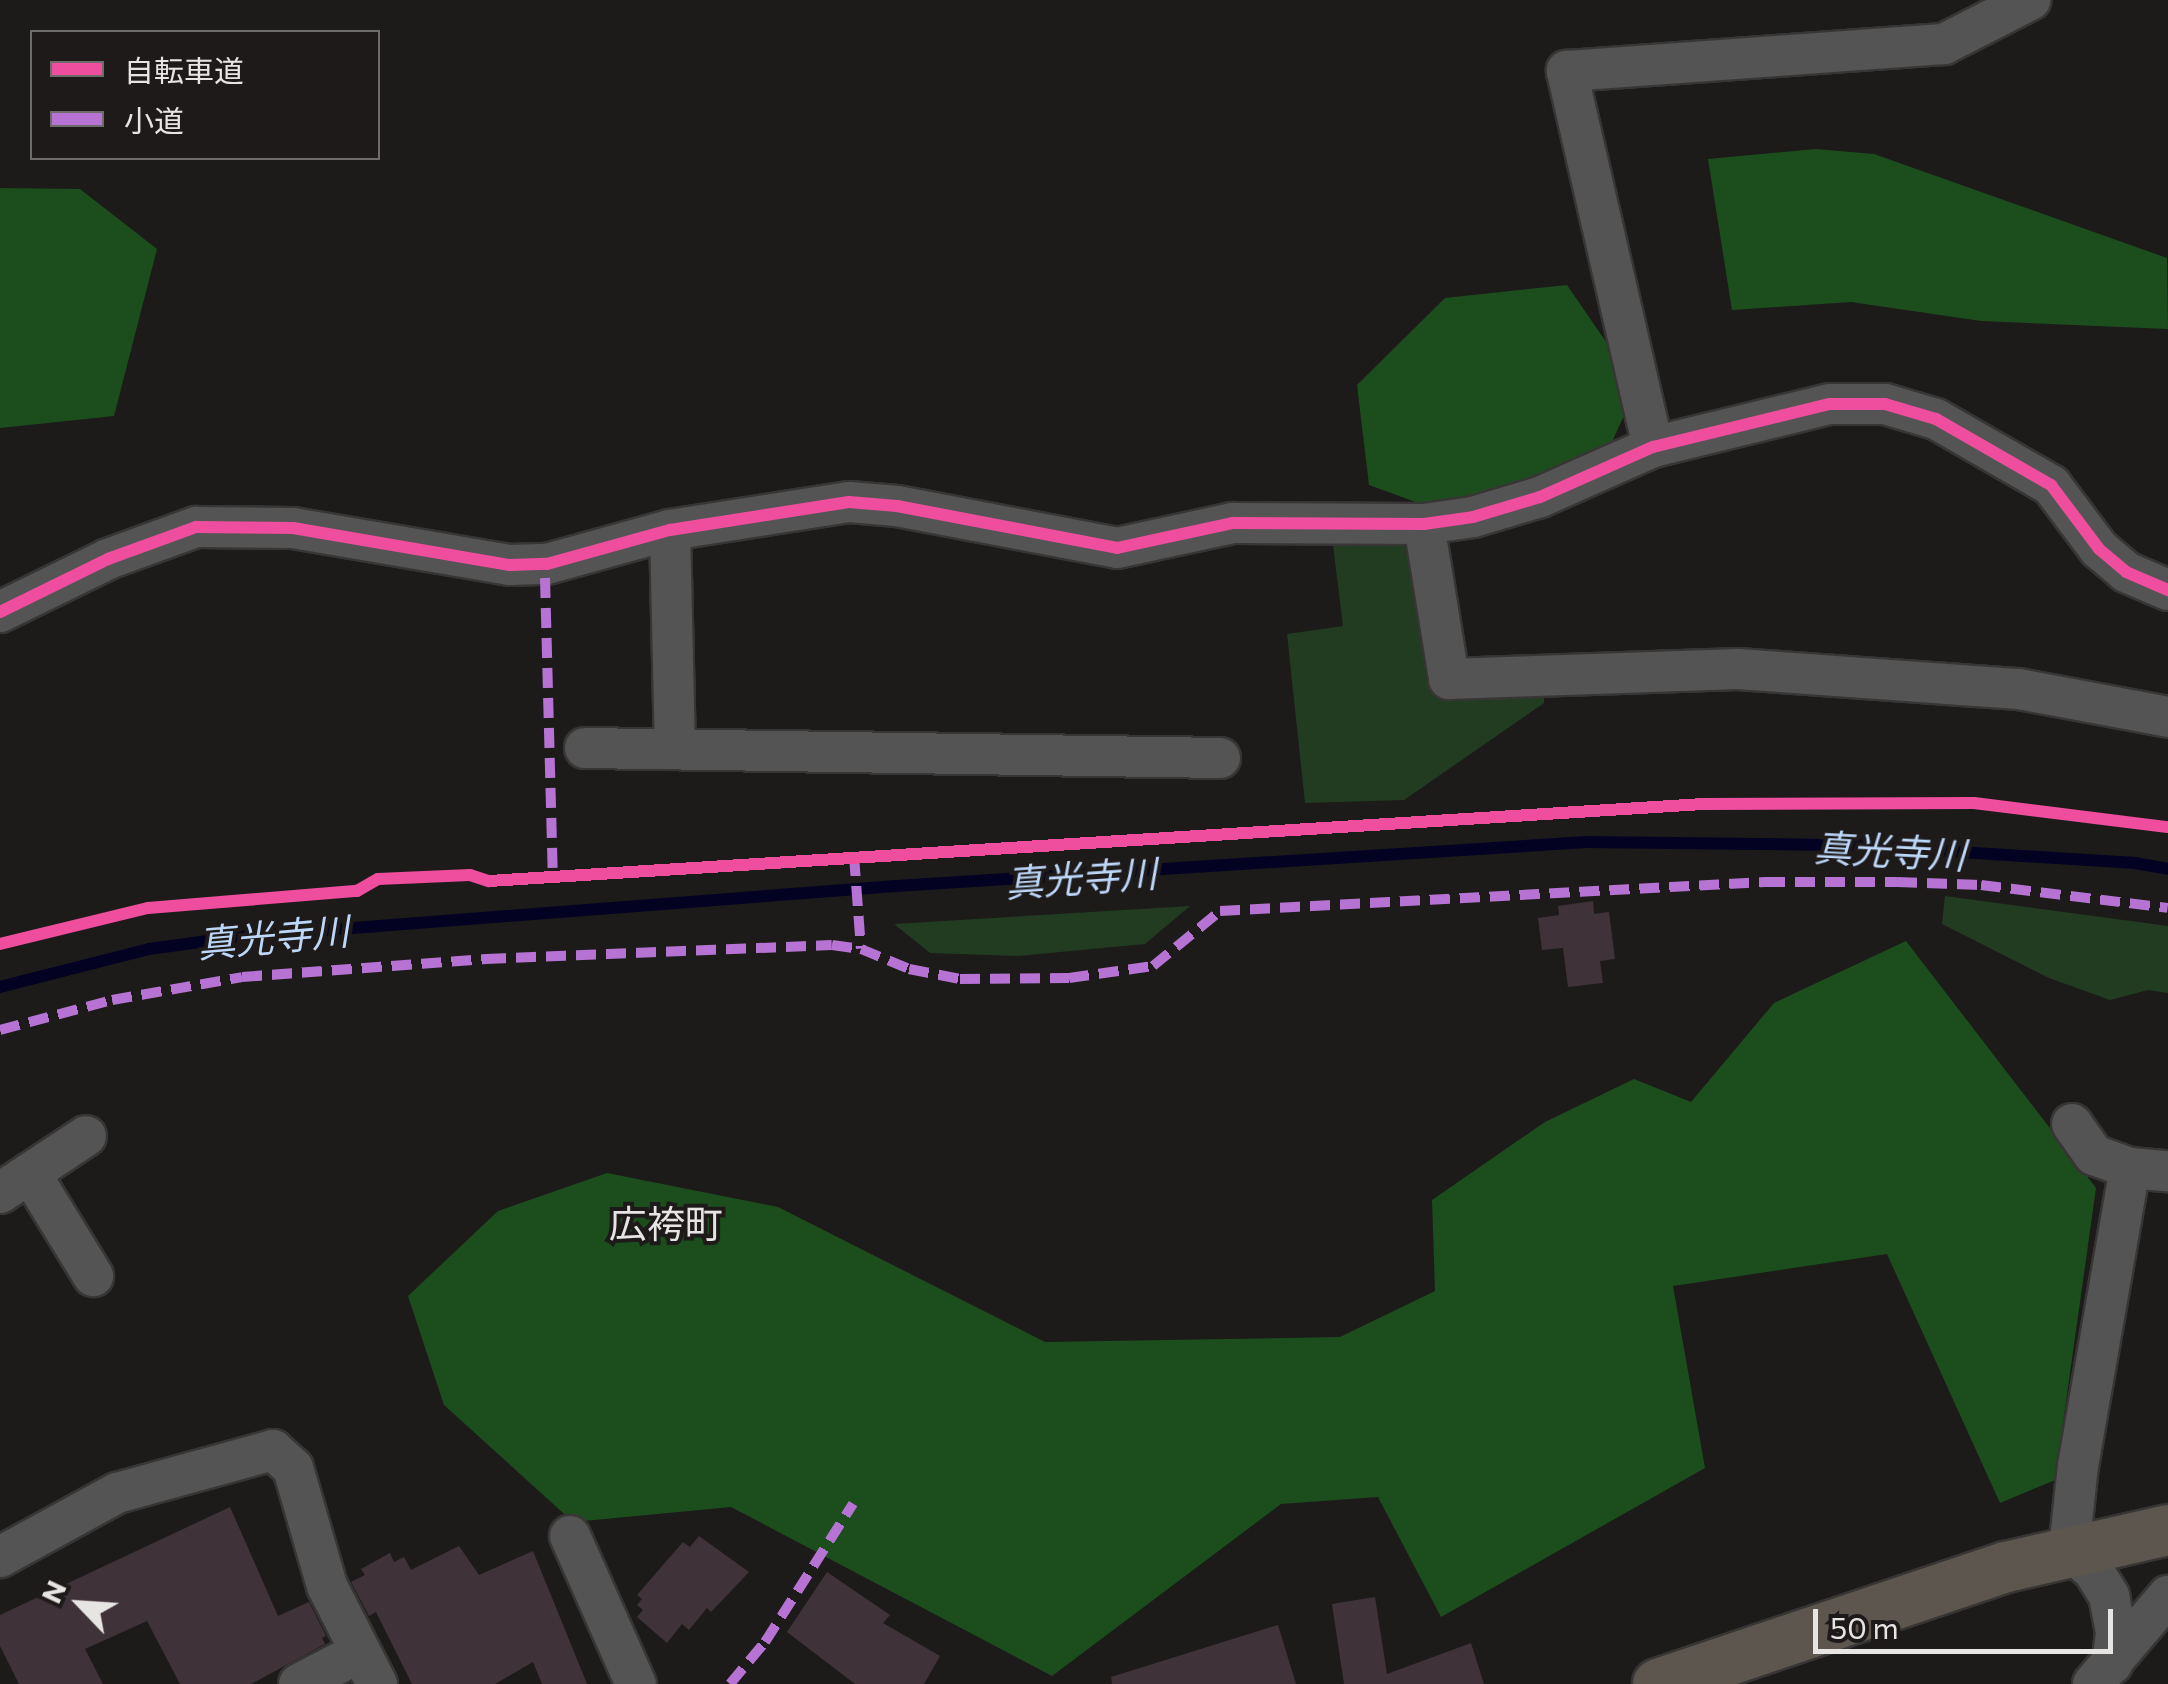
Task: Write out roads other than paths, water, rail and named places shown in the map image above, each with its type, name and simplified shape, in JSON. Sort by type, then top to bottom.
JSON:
[{"type":"main road","points":[[1658,1684],[1974,1577],[2070,1550],[2168,1530]]},
{"type":"street","points":[[1653,447],[1566,71],[1944,44],[2030,0]]},
{"type":"street","points":[[0,612],[108,559],[196,527],[293,528],[510,565],[546,564],[670,530],[849,502],[897,506],[1117,548],[1233,522],[1424,524],[1474,517],[1540,497],[1653,447],[1830,404],[1885,404],[1936,418],[2050,485],[2099,549],[2126,572],[2168,590]]},
{"type":"street","points":[[1424,524],[1449,679],[1738,669],[2019,689],[2168,717]]},
{"type":"street","points":[[670,530],[675,750]]},
{"type":"street","points":[[585,748],[1220,758]]},
{"type":"street","points":[[2072,1124],[2094,1155],[2149,1170],[2076,1479],[2070,1550],[2093,1570],[2109,1596],[2116,1633],[2102,1674]]},
{"type":"street","points":[[86,1136],[15,1183],[93,1276]]},
{"type":"street","points":[[0,1557],[117,1493],[273,1450],[293,1468],[327,1586],[368,1668],[299,1684]]},
{"type":"street","points":[[570,1536],[636,1684]]},
{"type":"street","points":[[2102,1674],[2168,1596]]},
{"type":"waterway","name":"真光寺川","points":[[0,987],[149,949],[237,937],[896,886],[1587,842],[1849,845],[2135,863],[2168,869]]},
{"type":"district","name":"広袴町","points":[[666,1223]]}]
